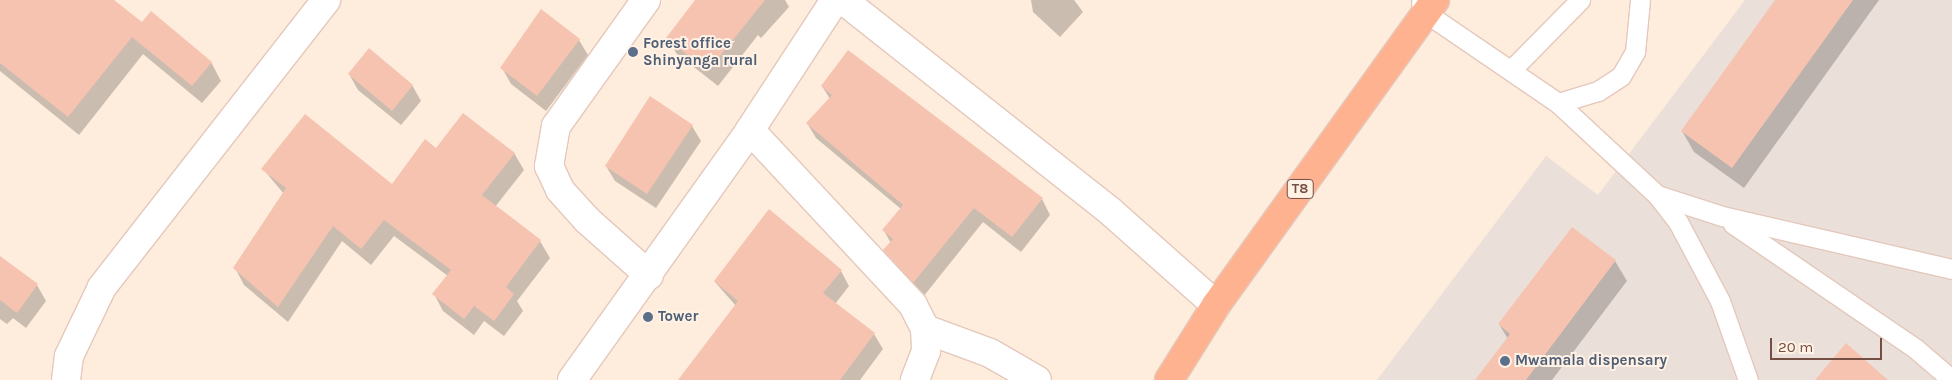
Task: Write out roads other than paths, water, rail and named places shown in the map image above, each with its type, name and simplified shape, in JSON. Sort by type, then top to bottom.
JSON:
[{"type":"highway","name":"T8","points":[[1169,380],[1216,305],[1427,4]]},
{"type":"street","points":[[66,380],[69,356],[102,287],[326,0]]},
{"type":"street","points":[[646,0],[556,126],[549,166],[560,190],[587,220],[649,275]]},
{"type":"street","points":[[572,380],[649,275],[750,130],[835,0]]},
{"type":"street","points":[[843,0],[1110,211],[1216,305]]},
{"type":"street","points":[[750,130],[912,305],[925,329],[926,351],[914,380]]},
{"type":"street","points":[[925,329],[990,353],[1037,380]]},
{"type":"lane","points":[[1512,69],[1580,0]]},
{"type":"lane","points":[[1558,103],[1598,91],[1621,76],[1635,52],[1640,0]]},
{"type":"lane","points":[[1427,4],[1558,103],[1657,195],[1678,222],[1720,301],[1748,380]]},
{"type":"lane","points":[[1657,195],[1722,216],[1952,269]]},
{"type":"lane","points":[[1722,216],[1916,349],[1952,380]]},
{"type":"place","name":"Forest office Shinyanga rural","points":[[633,52]]},
{"type":"place","name":"Tower","points":[[648,317]]},
{"type":"place","name":"Mwamala dispensary","points":[[1505,361]]}]
